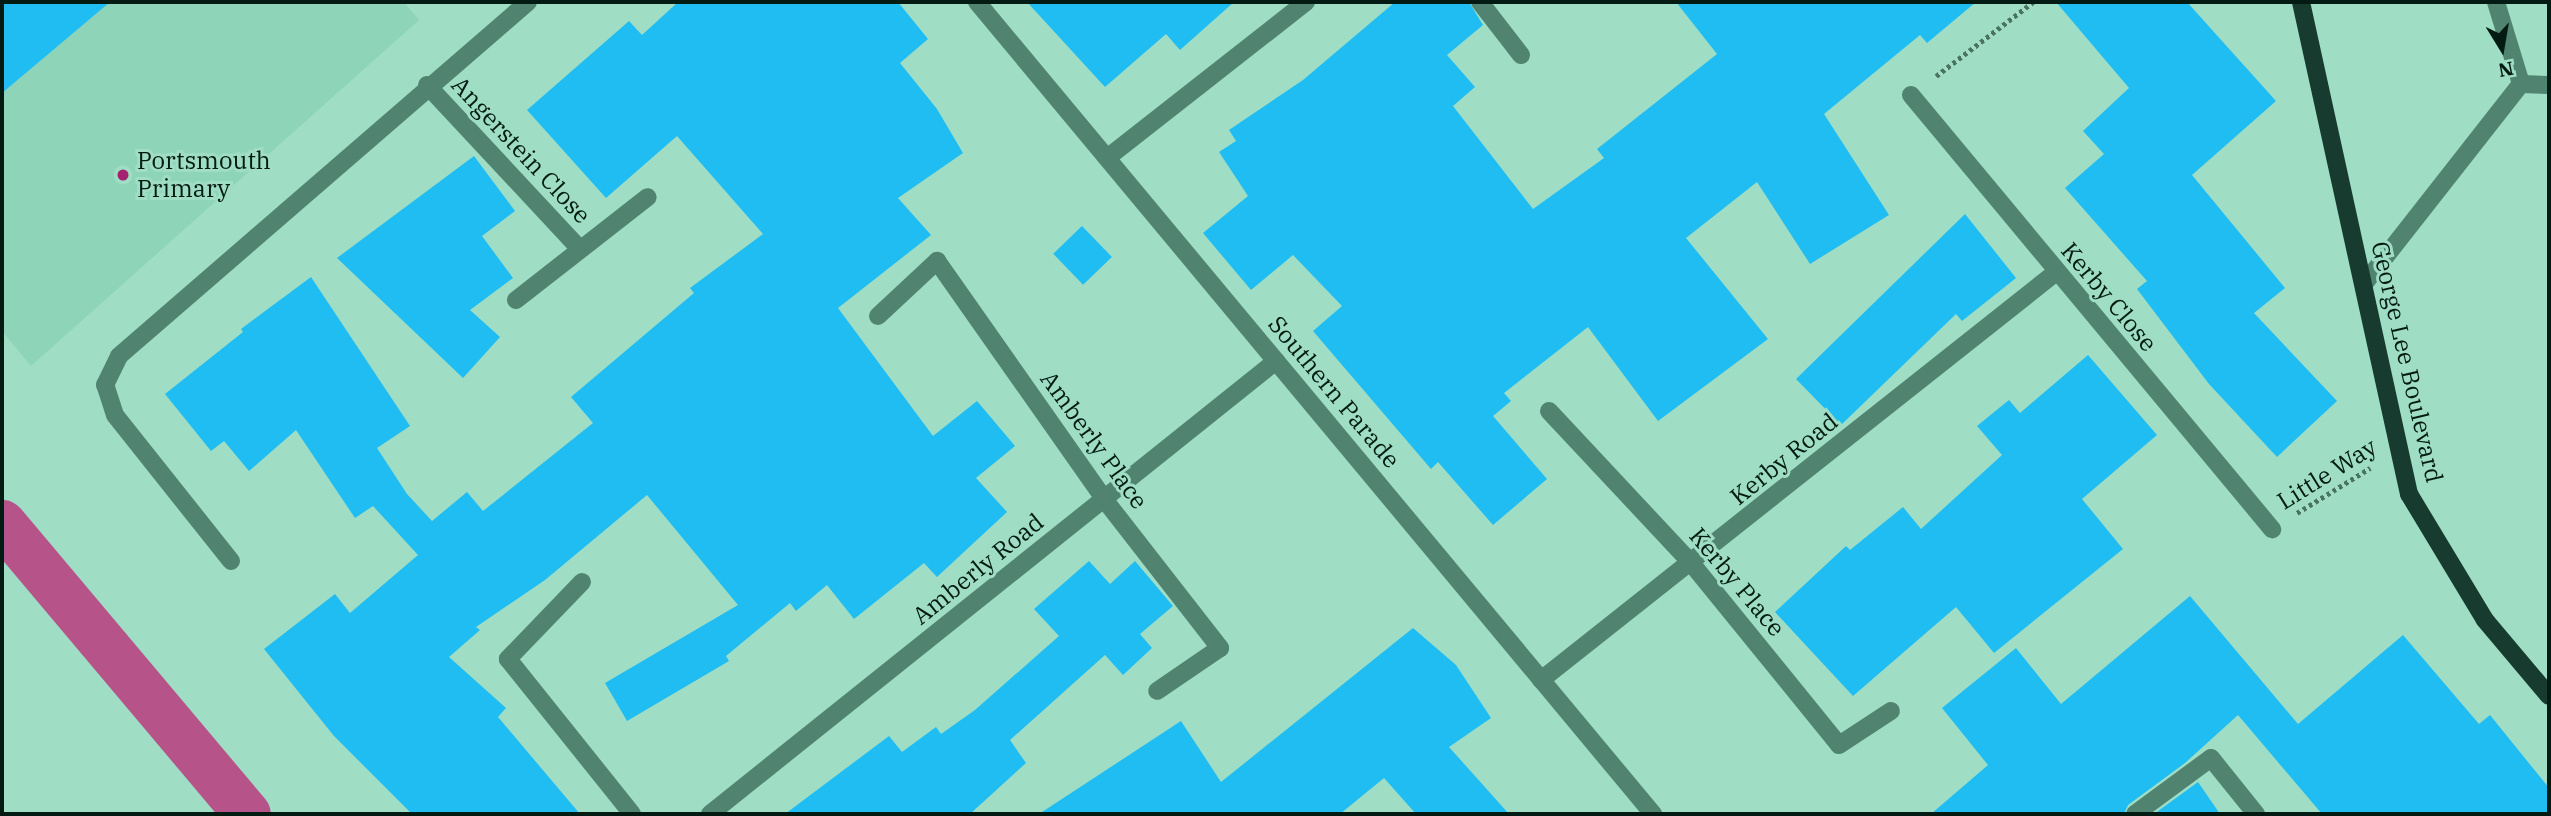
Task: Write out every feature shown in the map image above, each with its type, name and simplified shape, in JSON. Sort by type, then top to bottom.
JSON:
[{"type":"main road","name":"George Lee Boulevard","points":[[2301,2],[2409,494],[2478,609],[2549,696]]},
{"type":"street","points":[[231,561],[115,415],[105,385],[119,356],[427,85],[528,2]]},
{"type":"street","name":"Southern Parade","points":[[977,2],[1653,814]]},
{"type":"street","points":[[1107,158],[1306,2]]},
{"type":"street","points":[[1480,2],[1521,55]]},
{"type":"street","points":[[2496,2],[2521,84]]},
{"type":"street","points":[[2364,284],[2521,84]]},
{"type":"street","points":[[2521,84],[2549,85]]},
{"type":"street","name":"Angerstein Close","points":[[427,85],[580,249]]},
{"type":"street","name":"Kerby Close","points":[[1911,95],[2055,273],[2272,529]]},
{"type":"street","name":"Angerstein Close","points":[[516,300],[648,197]]},
{"type":"street","name":"Amberly Place","points":[[878,316],[937,261],[1104,499],[1220,648],[1157,691]]},
{"type":"street","name":"Kerby Road","points":[[1541,680],[1692,564],[2055,273]]},
{"type":"street","name":"Amberly Road","points":[[710,814],[1276,361]]},
{"type":"street","name":"Kerby Place","points":[[1549,411],[1692,564],[1839,745],[1891,711]]},
{"type":"street","points":[[582,582],[508,659],[632,814]]},
{"type":"street","points":[[2135,814],[2211,758],[2256,814]]},
{"type":"path","points":[[1911,95],[2032,2]]},
{"type":"path","name":"Little Way","points":[[2272,529],[2400,450]]},
{"type":"shaded area","name":"Portsmouth Primary","points":[[2,2],[404,2],[419,20],[31,366],[2,331]]},
{"type":"building","points":[[2,2],[110,2],[2,93]]},
{"type":"building","points":[[678,2],[898,2],[928,39],[900,63],[937,109],[963,153],[898,198],[931,235],[838,308],[933,436],[977,401],[1015,446],[976,478],[1007,512],[937,577],[924,563],[854,619],[827,585],[796,611],[790,603],[726,656],[729,661],[627,721],[605,683],[738,605],[647,495],[545,580],[476,627],[480,630],[449,657],[506,708],[498,717],[580,814],[412,814],[334,736],[264,649],[335,594],[350,613],[418,555],[373,506],[355,518],[296,430],[249,471],[224,441],[211,451],[165,394],[243,332],[241,329],[311,277],[410,426],[377,448],[407,494],[432,521],[467,492],[483,511],[593,423],[571,397],[694,293],[690,288],[763,234],[677,136],[606,198],[527,110],[629,21],[642,35]]},
{"type":"building","points":[[1027,2],[1234,2],[1180,50],[1166,34],[1105,87]]},
{"type":"building","points":[[1395,2],[1469,2],[1483,25],[1447,55],[1475,87],[1453,106],[1533,209],[1604,158],[1597,149],[1717,54],[1676,2],[1976,2],[1927,43],[1920,35],[1824,114],[1889,215],[1810,264],[1757,182],[1686,238],[1768,339],[1658,421],[1588,327],[1504,393],[1511,401],[1493,416],[1547,479],[1493,525],[1438,462],[1431,469],[1313,331],[1342,306],[1293,255],[1251,290],[1203,233],[1248,196],[1219,152],[1236,141],[1229,130],[1303,80]]},
{"type":"building","points":[[2056,2],[2187,2],[2276,101],[2192,175],[2285,288],[2254,313],[2337,401],[2277,457],[2209,384],[2137,289],[2147,281],[2065,188],[2104,154],[2083,131],[2129,88]]},
{"type":"building","points":[[474,156],[515,211],[482,236],[513,278],[470,310],[500,337],[463,378],[337,258]]},
{"type":"building","points":[[1965,214],[2016,278],[1962,321],[1956,314],[1841,425],[1796,379]]},
{"type":"building","points":[[1082,226],[1112,257],[1083,285],[1053,254]]},
{"type":"building","points":[[2088,355],[2157,435],[2082,499],[2123,549],[1994,653],[1956,607],[1853,696],[1775,612],[1846,546],[1850,550],[1903,507],[1921,529],[2002,455],[1977,426],[2009,400],[2020,413]]},
{"type":"building","points":[[1089,561],[1110,584],[1135,561],[1173,606],[1140,634],[1152,648],[1123,675],[1105,655],[1010,740],[1026,763],[970,814],[785,814],[889,736],[902,752],[936,727],[941,734],[975,710],[1059,636],[1034,609]]},
{"type":"building","points":[[2190,596],[2298,724],[2403,635],[2479,724],[2490,715],[2549,788],[2549,814],[2322,814],[2238,715],[2185,763],[2128,805],[2124,814],[1931,814],[1988,765],[1942,708],[2016,648],[2061,704]]},
{"type":"building","points":[[1413,628],[1456,665],[1491,718],[1449,747],[1509,814],[1416,814],[1384,778],[1340,814],[1039,814],[1181,721],[1221,782]]},
{"type":"building","points":[[2198,782],[2220,814],[2154,814]]},
{"type":"waterway","points":[[2,523],[247,814]]},
{"type":"place","name":"Portsmouth Primary","points":[[123,175]]}]
